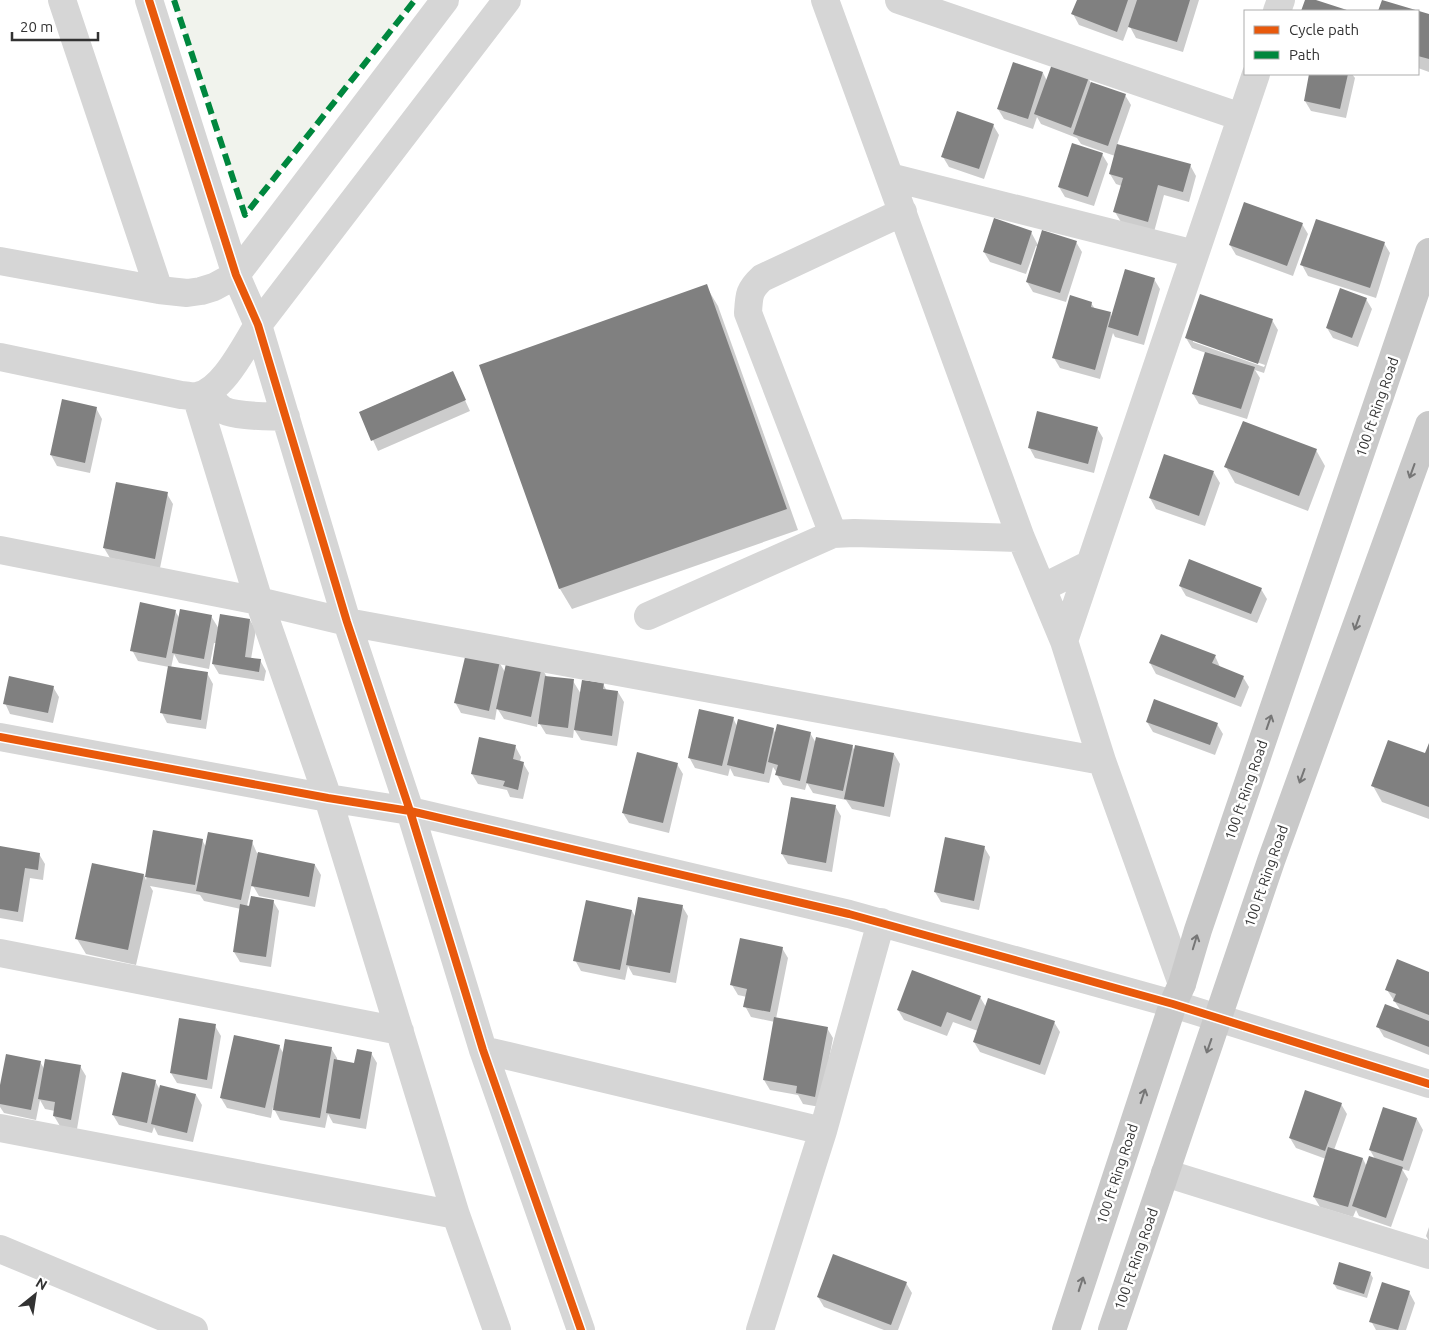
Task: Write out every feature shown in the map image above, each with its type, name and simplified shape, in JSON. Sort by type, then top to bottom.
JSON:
[{"type":"main road","name":"100 ft Ring Road","points":[[1066,1330],[1201,921],[1429,252]]},
{"type":"main road","name":"100 Ft Ring Road","points":[[1112,1330],[1271,861],[1429,425]]},
{"type":"street","points":[[62,0],[159,290]]},
{"type":"street","points":[[149,0],[236,275],[258,325],[347,622],[410,811],[484,1050],[581,1330]]},
{"type":"street","points":[[0,261],[159,290],[187,293],[214,287],[236,275],[445,0]]},
{"type":"street","points":[[0,357],[182,395],[202,394],[218,385],[258,325],[507,0]]},
{"type":"street","points":[[825,0],[1021,538],[1064,641],[1178,994]]},
{"type":"street","points":[[899,0],[1241,118]]},
{"type":"street","points":[[1064,641],[1256,75]]},
{"type":"street","points":[[890,177],[1195,254]]},
{"type":"street","points":[[834,534],[748,313],[748,300],[752,287],[762,278],[902,212]]},
{"type":"street","points":[[202,394],[222,409],[233,413],[286,417]]},
{"type":"street","points":[[202,394],[260,601],[328,798],[456,1215],[498,1330]]},
{"type":"street","points":[[648,616],[834,534],[1021,538]]},
{"type":"street","points":[[0,550],[260,601],[347,622],[1102,761]]},
{"type":"street","points":[[1042,588],[1090,564]]},
{"type":"street","points":[[0,737],[328,798],[410,811],[1178,994],[1218,1018],[1429,1084]]},
{"type":"street","points":[[760,1330],[823,1131],[880,922]]},
{"type":"street","points":[[0,953],[400,1031]]},
{"type":"street","points":[[484,1050],[823,1131]]},
{"type":"street","points":[[0,1128],[456,1215]]},
{"type":"street","points":[[1165,1173],[1429,1255]]},
{"type":"street","points":[[0,1249],[194,1330]]},
{"type":"shaded area","points":[[174,0],[415,0],[245,215]]},
{"type":"building","points":[[1077,0],[1128,0],[1117,32],[1071,14]]},
{"type":"building","points":[[1137,0],[1190,0],[1177,42],[1128,27]]},
{"type":"building","points":[[1305,0],[1316,0],[1347,10],[1301,10]]},
{"type":"building","points":[[1382,0],[1416,10],[1378,10]]},
{"type":"building","points":[[1419,11],[1429,14],[1429,59],[1419,56]]},
{"type":"building","points":[[1013,62],[1043,72],[1028,119],[997,109]]},
{"type":"building","points":[[1052,64],[1089,77],[1071,128],[1034,114]]},
{"type":"building","points":[[1309,75],[1348,75],[1340,109],[1304,101]]},
{"type":"building","points":[[1091,82],[1126,94],[1108,146],[1073,134]]},
{"type":"building","points":[[957,111],[994,124],[979,169],[941,157]]},
{"type":"building","points":[[1072,143],[1103,153],[1088,197],[1058,187]]},
{"type":"building","points":[[1117,144],[1191,164],[1183,192],[1158,185],[1148,222],[1113,212],[1123,178],[1109,174]]},
{"type":"building","points":[[1244,202],[1303,223],[1287,266],[1229,245]]},
{"type":"building","points":[[994,218],[1032,231],[1021,265],[983,252]]},
{"type":"building","points":[[1316,219],[1385,242],[1370,288],[1300,265]]},
{"type":"building","points":[[1042,230],[1077,241],[1060,293],[1026,282]]},
{"type":"building","points":[[1125,269],[1155,278],[1138,336],[1108,327]]},
{"type":"building","points":[[707,284],[787,509],[559,589],[479,365]]},
{"type":"building","points":[[1340,288],[1367,298],[1352,338],[1326,328]]},
{"type":"building","points":[[1200,294],[1273,319],[1258,364],[1185,338]]},
{"type":"building","points":[[1070,295],[1092,302],[1091,307],[1111,312],[1095,370],[1052,358]]},
{"type":"building","points":[[1205,352],[1255,367],[1241,409],[1192,394]]},
{"type":"building","points":[[453,371],[466,400],[371,441],[359,412]]},
{"type":"building","points":[[62,399],[97,407],[85,463],[50,455]]},
{"type":"building","points":[[1037,411],[1098,427],[1088,464],[1028,448]]},
{"type":"building","points":[[1243,421],[1317,449],[1299,496],[1224,467]]},
{"type":"building","points":[[1164,454],[1214,471],[1199,516],[1149,498]]},
{"type":"building","points":[[116,482],[168,492],[155,559],[103,548]]},
{"type":"building","points":[[1189,559],[1262,588],[1251,614],[1179,586]]},
{"type":"building","points":[[140,602],[176,610],[166,658],[130,651]]},
{"type":"building","points":[[180,609],[212,615],[204,659],[172,653]]},
{"type":"building","points":[[220,614],[250,619],[245,657],[261,659],[259,672],[212,664]]},
{"type":"building","points":[[1161,634],[1216,655],[1212,663],[1244,676],[1235,698],[1149,663]]},
{"type":"building","points":[[466,653],[500,661],[489,711],[454,703]]},
{"type":"building","points":[[507,659],[542,666],[531,717],[496,709]]},
{"type":"building","points":[[168,666],[208,672],[201,720],[160,713]]},
{"type":"building","points":[[9,676],[54,686],[48,713],[3,704]]},
{"type":"building","points":[[545,676],[574,679],[568,728],[538,724]]},
{"type":"building","points":[[582,680],[604,683],[603,689],[618,691],[612,736],[574,730]]},
{"type":"building","points":[[1154,699],[1218,723],[1210,745],[1146,722]]},
{"type":"building","points":[[699,709],[734,717],[722,766],[688,758]]},
{"type":"building","points":[[738,719],[774,728],[764,774],[727,765]]},
{"type":"building","points":[[777,724],[811,732],[800,781],[775,775],[778,765],[768,762]]},
{"type":"building","points":[[479,737],[516,745],[513,759],[524,762],[518,790],[503,786],[505,781],[471,774]]},
{"type":"building","points":[[816,737],[853,745],[843,791],[806,783]]},
{"type":"building","points":[[1388,740],[1425,753],[1429,743],[1429,807],[1371,786]]},
{"type":"building","points":[[855,745],[894,753],[884,807],[844,799]]},
{"type":"building","points":[[637,752],[678,763],[663,823],[622,813]]},
{"type":"building","points":[[791,797],[836,805],[826,863],[781,854]]},
{"type":"building","points":[[153,830],[203,839],[195,885],[145,877]]},
{"type":"building","points":[[208,832],[253,840],[241,900],[196,891]]},
{"type":"building","points":[[945,837],[985,846],[974,901],[934,892]]},
{"type":"building","points":[[0,846],[40,853],[38,870],[25,868],[18,912],[0,909]]},
{"type":"building","points":[[258,852],[315,864],[309,897],[251,886]]},
{"type":"building","points":[[92,863],[144,874],[128,950],[75,939]]},
{"type":"building","points":[[251,896],[274,900],[266,957],[233,952],[240,904],[249,906]]},
{"type":"building","points":[[638,897],[683,905],[670,973],[626,965]]},
{"type":"building","points":[[586,900],[632,910],[620,970],[573,961]]},
{"type":"building","points":[[740,938],[783,947],[770,1012],[743,1007],[747,989],[730,985]]},
{"type":"building","points":[[1397,959],[1429,972],[1429,1015],[1393,1001],[1396,994],[1385,990]]},
{"type":"building","points":[[912,970],[981,996],[971,1021],[947,1012],[941,1027],[897,1010]]},
{"type":"building","points":[[988,998],[1055,1021],[1040,1065],[973,1042]]},
{"type":"building","points":[[1385,1004],[1429,1021],[1429,1047],[1376,1027]]},
{"type":"building","points":[[774,1017],[828,1027],[815,1097],[796,1093],[797,1086],[763,1080]]},
{"type":"building","points":[[179,1018],[216,1024],[207,1080],[170,1073]]},
{"type":"building","points":[[234,1035],[280,1045],[265,1108],[220,1098]]},
{"type":"building","points":[[285,1039],[332,1047],[320,1118],[273,1110]]},
{"type":"building","points":[[357,1049],[372,1052],[360,1119],[326,1113],[334,1059],[354,1063]]},
{"type":"building","points":[[6,1054],[41,1061],[31,1110],[0,1104],[0,1085]]},
{"type":"building","points":[[45,1059],[81,1065],[71,1120],[53,1116],[55,1102],[38,1099]]},
{"type":"building","points":[[122,1072],[156,1080],[147,1123],[112,1115]]},
{"type":"building","points":[[160,1085],[196,1094],[187,1133],[151,1124]]},
{"type":"building","points":[[1305,1090],[1342,1103],[1325,1151],[1289,1138]]},
{"type":"building","points":[[1383,1107],[1417,1118],[1403,1161],[1369,1150]]},
{"type":"building","points":[[1328,1147],[1363,1158],[1348,1207],[1313,1197]]},
{"type":"building","points":[[1369,1156],[1403,1167],[1386,1218],[1352,1206]]},
{"type":"building","points":[[833,1254],[907,1282],[891,1325],[817,1297]]},
{"type":"building","points":[[1339,1262],[1371,1272],[1364,1294],[1333,1284]]},
{"type":"building","points":[[1382,1282],[1410,1291],[1398,1330],[1369,1322]]},
{"type":"marked path","points":[[174,0],[245,215],[415,0]]},
{"type":"cycle path","points":[[149,0],[236,275],[258,325],[347,622],[410,811],[483,1050],[581,1330]]},
{"type":"cycle path","points":[[0,737],[328,798],[410,811],[849,914],[1173,1004],[1429,1084]]}]
